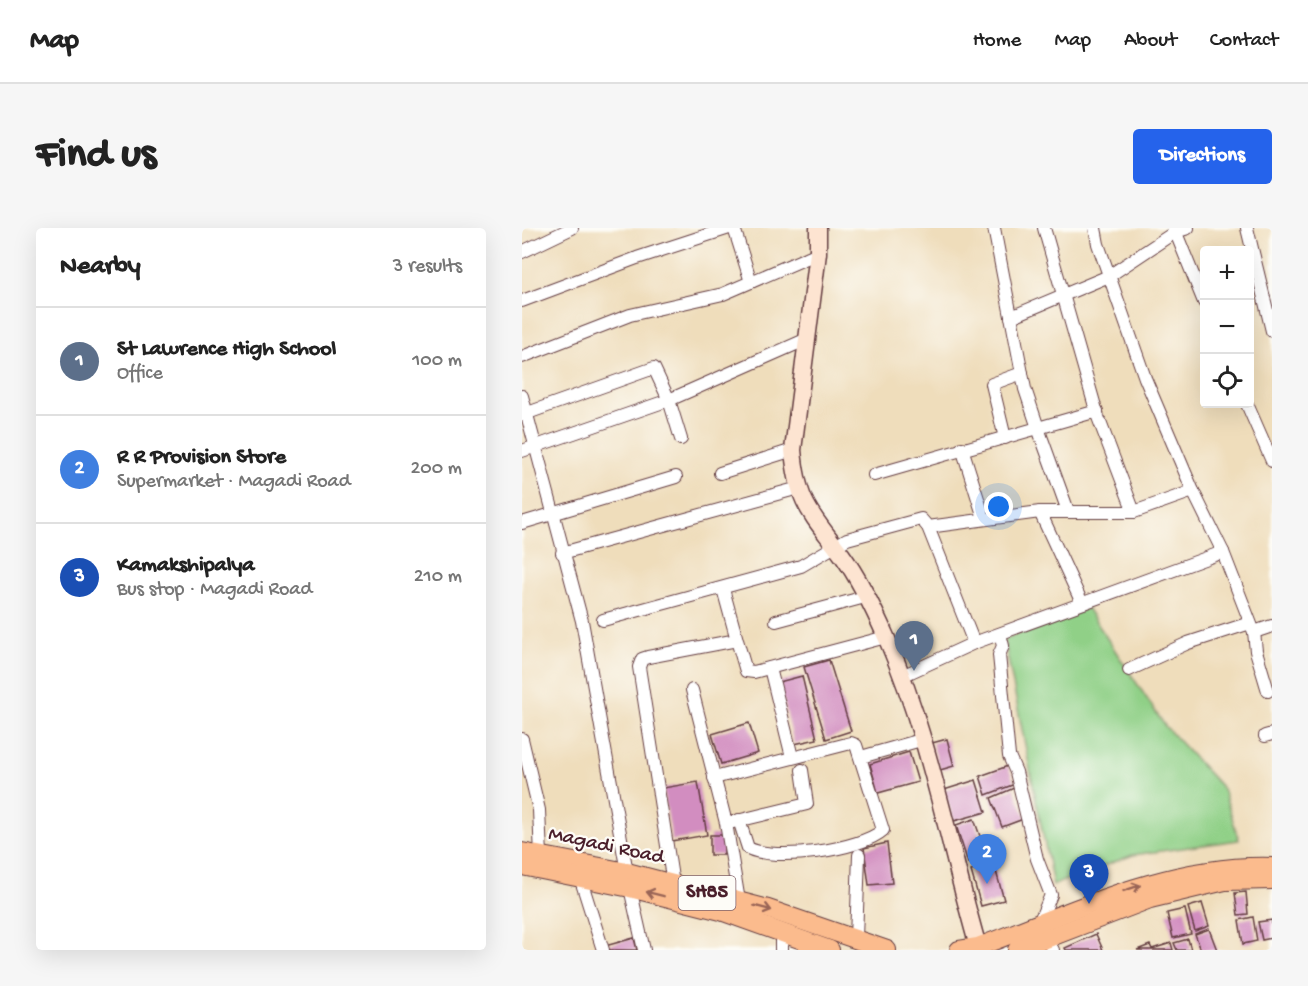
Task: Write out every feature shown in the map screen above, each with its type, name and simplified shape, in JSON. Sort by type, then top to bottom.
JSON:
[{"type":"main road","name":"Magadi Road","points":[[522,852],[629,880],[722,910],[781,942],[830,950]]},
{"type":"main road","name":"Magadi Road","points":[[522,866],[580,877],[673,884],[739,901],[887,950]]},
{"type":"main road","points":[[959,950],[1046,938],[1132,888],[1169,876],[1243,866],[1272,867]]},
{"type":"main road","points":[[1017,950],[1150,899],[1225,881],[1272,880]]},
{"type":"street","points":[[522,252],[556,231],[572,228]]},
{"type":"street","points":[[522,301],[637,258],[729,228]]},
{"type":"street","points":[[734,228],[751,282]]},
{"type":"street","points":[[818,228],[818,252],[805,340],[793,450],[799,489],[814,521],[836,547],[865,597],[886,637],[902,676],[978,949]]},
{"type":"street","points":[[994,228],[1022,373],[1038,428],[1068,511]]},
{"type":"street","points":[[1044,228],[1097,411],[1134,512]]},
{"type":"street","points":[[1095,228],[1109,276],[1145,378],[1193,491],[1223,552],[1252,628],[1268,691]]},
{"type":"street","points":[[1011,316],[1109,276],[1174,230],[1188,228]]},
{"type":"street","points":[[1247,228],[1271,326]]},
{"type":"street","points":[[1174,230],[1203,300]]},
{"type":"street","points":[[522,357],[630,315],[723,294],[818,252]]},
{"type":"street","points":[[528,449],[669,400],[805,340]]},
{"type":"street","points":[[525,414],[654,368],[669,400],[681,439]]},
{"type":"street","points":[[1005,438],[992,384],[1022,373]]},
{"type":"street","points":[[522,396],[528,449],[551,514],[582,621],[644,950]]},
{"type":"street","points":[[1249,408],[1268,440],[1272,461]]},
{"type":"street","points":[[874,475],[1097,411]]},
{"type":"street","points":[[962,448],[984,518]]},
{"type":"street","points":[[720,473],[793,450]]},
{"type":"street","points":[[522,523],[676,477]]},
{"type":"street","points":[[562,553],[799,489]]},
{"type":"street","points":[[928,527],[1040,512],[1134,512],[1193,491]]},
{"type":"street","points":[[1040,512],[1082,603]]},
{"type":"street","points":[[603,620],[801,566],[847,539],[921,519],[928,527],[974,642]]},
{"type":"street","points":[[902,676],[974,642],[1223,552]]},
{"type":"street","points":[[723,589],[746,671],[770,668],[886,637]]},
{"type":"street","points":[[776,621],[865,597]]},
{"type":"street","points":[[1129,670],[1188,643],[1252,628],[1272,626]]},
{"type":"street","points":[[1000,634],[1003,646],[999,655],[1009,756],[1016,772],[1036,859],[1051,895],[1046,938]]},
{"type":"street","points":[[673,884],[639,667],[642,659],[648,657],[737,640]]},
{"type":"street","points":[[770,668],[791,753]]},
{"type":"street","points":[[692,690],[726,824],[739,901]]},
{"type":"street","points":[[522,739],[539,810],[541,856]]},
{"type":"street","points":[[861,757],[921,740]]},
{"type":"street","points":[[714,778],[851,743],[856,745],[861,757],[883,830],[875,837],[797,856],[754,852],[748,849],[739,820]]},
{"type":"street","points":[[726,824],[807,804],[802,771]]},
{"type":"street","points":[[856,938],[859,855]]},
{"type":"street","points":[[580,877],[603,950]]},
{"type":"green space","points":[[1087,608],[1165,726],[1223,789],[1239,840],[1133,855],[1053,885],[1004,639]]},
{"type":"building","points":[[829,660],[851,731],[826,739],[804,667]]},
{"type":"building","points":[[802,676],[817,739],[794,744],[779,682]]},
{"type":"building","points":[[749,723],[758,753],[721,764],[712,734]]},
{"type":"building","points":[[947,739],[954,766],[940,770],[932,743]]},
{"type":"building","points":[[909,752],[918,782],[878,793],[870,764]]},
{"type":"building","points":[[1008,766],[1015,784],[986,795],[980,776]]},
{"type":"building","points":[[976,780],[986,812],[954,821],[944,790]]},
{"type":"building","points":[[698,782],[707,835],[672,841],[663,788]]},
{"type":"building","points":[[1014,788],[1026,818],[1002,827],[991,798]]},
{"type":"building","points":[[974,819],[987,856],[968,863],[956,825]]},
{"type":"building","points":[[710,835],[724,835],[724,855],[710,855]]},
{"type":"building","points":[[887,843],[892,883],[869,885],[864,848]]},
{"type":"building","points":[[994,864],[1004,900],[981,906],[971,871]]},
{"type":"building","points":[[1246,892],[1248,914],[1238,915],[1235,893]]},
{"type":"building","points":[[1202,903],[1209,926],[1195,931],[1188,907]]},
{"type":"building","points":[[1185,909],[1191,934],[1173,938],[1167,913]]},
{"type":"building","points":[[1253,917],[1257,941],[1243,944],[1239,920]]},
{"type":"building","points":[[1272,920],[1272,938],[1262,940],[1258,922]]},
{"type":"building","points":[[1209,929],[1217,950],[1201,950],[1195,934]]},
{"type":"building","points":[[1096,934],[1103,950],[1066,950],[1065,948]]},
{"type":"building","points":[[634,938],[637,950],[606,950],[605,946]]},
{"type":"building","points":[[1188,939],[1191,950],[1177,950],[1174,943]]},
{"type":"building","points":[[1171,943],[1173,950],[1137,950],[1150,945],[1152,949]]},
{"type":"place","name":"St Lawrence High School","points":[[914,671]]},
{"type":"place","name":"R R Provision Store","points":[[987,884]]},
{"type":"place","name":"Kamakshipalya","points":[[1089,904]]}]
